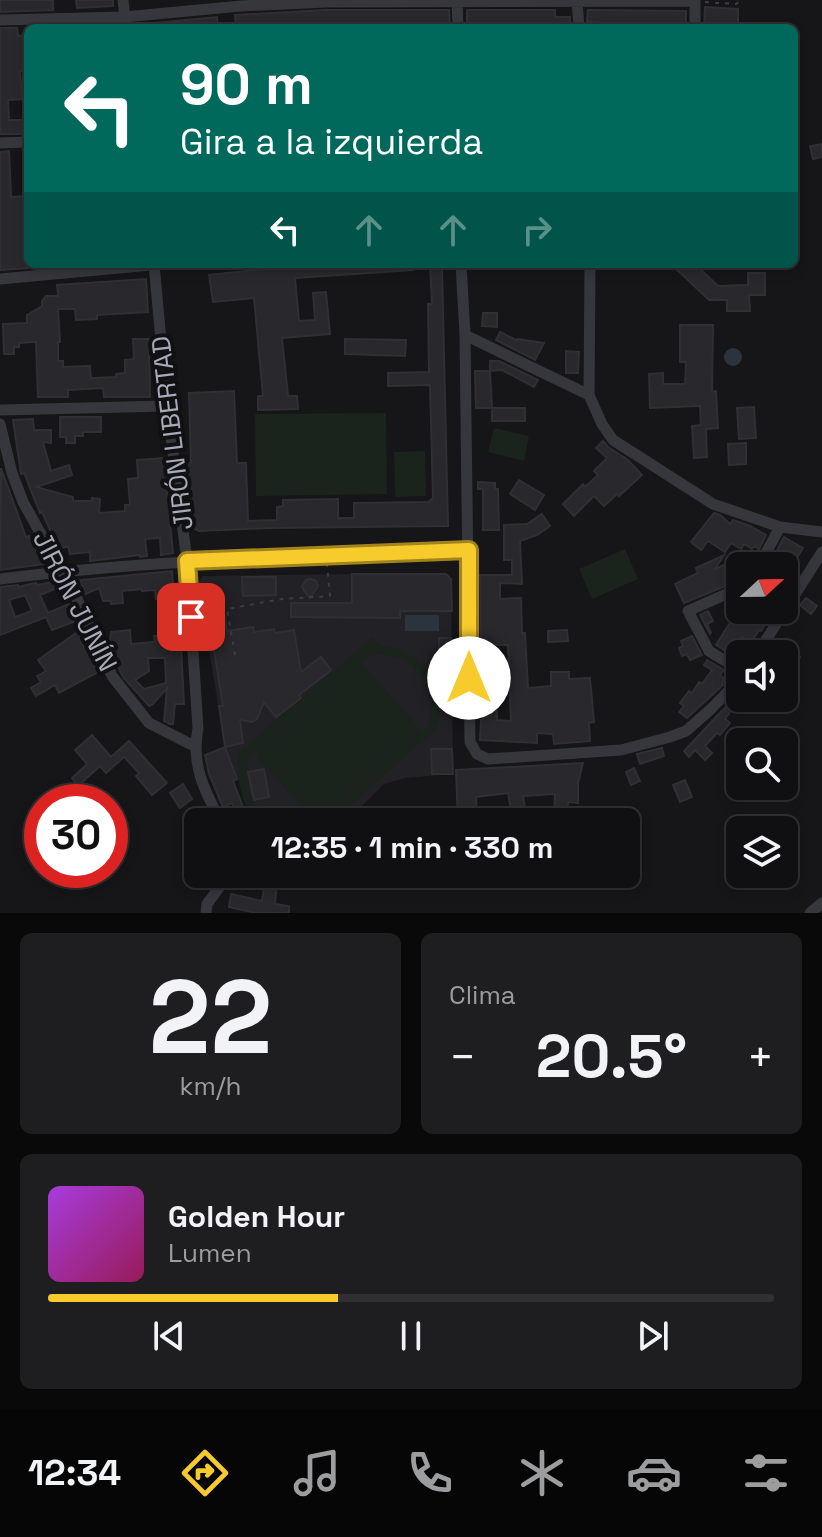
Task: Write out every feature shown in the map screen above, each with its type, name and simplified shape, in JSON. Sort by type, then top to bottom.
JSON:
[{"type":"street","points":[[123,0],[125,23]]},
{"type":"street","points":[[0,20],[125,23],[241,3],[695,0],[695,24]]},
{"type":"street","points":[[457,1],[458,24]]},
{"type":"street","points":[[577,1],[579,24]]},
{"type":"street","points":[[0,143],[24,142]]},
{"type":"street","points":[[0,279],[113,268]]},
{"type":"street","name":"JIRÓN LIBERTAD","points":[[154,268],[167,406],[187,561],[198,728],[194,746],[197,766],[214,808]]},
{"type":"street","points":[[461,268],[469,550],[470,742],[477,754],[488,759],[621,750],[686,731],[726,693]]},
{"type":"street","points":[[590,268],[589,395],[613,440],[713,504],[780,527],[822,532]]},
{"type":"street","points":[[465,335],[589,395]]},
{"type":"street","points":[[0,410],[167,406]]},
{"type":"street","name":"JIRÓN JUNÍN","points":[[0,424],[23,502],[64,570],[112,676],[149,723],[194,746]]},
{"type":"street","points":[[767,552],[780,527]]},
{"type":"street","points":[[0,579],[64,570],[187,561],[469,550]]},
{"type":"street","points":[[766,640],[822,552]]},
{"type":"street","points":[[726,594],[688,611],[709,651],[726,661]]},
{"type":"street","points":[[206,913],[207,904],[219,888]]},
{"type":"street","points":[[810,913],[822,903]]},
{"type":"path","points":[[695,0],[736,4],[742,0]]},
{"type":"path","points":[[235,655],[227,609],[282,599],[330,596],[326,556]]},
{"type":"shaded area","points":[[733,348],[742,357],[733,366],[724,357]]},
{"type":"shaded area","points":[[386,413],[387,494],[256,496],[255,414]]},
{"type":"shaded area","points":[[494,428],[529,436],[524,461],[488,452]]},
{"type":"shaded area","points":[[425,451],[426,496],[395,497],[394,452]]},
{"type":"shaded area","points":[[625,549],[638,579],[592,599],[579,569]]},
{"type":"shaded area","points":[[446,574],[451,579],[453,774],[405,778],[384,784],[360,808],[246,808],[225,747],[198,582],[203,576]]},
{"type":"shaded area","points":[[405,615],[439,615],[439,631],[405,631]]},
{"type":"shaded area","points":[[372,637],[380,646],[395,648],[419,662],[435,686],[440,715],[436,729],[348,808],[335,808],[422,732],[428,723],[432,703],[430,693],[420,674],[404,660],[373,654],[249,759],[247,777],[257,808],[248,808],[241,789],[239,753]]},
{"type":"shaded area","points":[[362,663],[421,731],[333,808],[302,808],[256,755]]},
{"type":"building","points":[[0,0],[53,0],[53,10],[0,12]]},
{"type":"building","points":[[76,0],[113,0],[113,6],[77,8]]},
{"type":"building","points":[[705,7],[738,9],[738,24],[704,24]]},
{"type":"building","points":[[326,10],[449,10],[450,24],[236,24],[235,15]]},
{"type":"building","points":[[467,10],[555,10],[555,17],[570,17],[570,24],[467,24]]},
{"type":"building","points":[[588,10],[686,11],[686,24],[587,21]]},
{"type":"building","points":[[217,17],[218,24],[144,24]]},
{"type":"building","points":[[0,28],[17,28],[18,36],[24,35],[24,71],[20,71],[22,99],[8,100],[9,120],[24,120],[24,131],[23,134],[0,134]]},
{"type":"building","points":[[822,144],[822,157],[813,159],[810,146]]},
{"type":"building","points":[[9,151],[11,197],[24,196],[24,268],[28,268],[0,270],[0,152]]},
{"type":"building","points":[[274,268],[413,268],[295,278],[299,321],[315,320],[313,293],[326,292],[330,334],[282,338],[288,396],[297,396],[298,409],[258,410],[258,396],[263,396],[254,298],[213,302],[209,275]]},
{"type":"building","points":[[430,268],[442,268],[448,526],[199,531],[193,528],[188,463],[191,463],[189,393],[234,391],[237,463],[246,463],[248,521],[277,520],[277,507],[283,506],[283,500],[338,499],[338,518],[354,518],[354,503],[428,502],[433,498],[430,385],[388,386],[388,373],[429,372],[428,304],[432,304]]},
{"type":"building","points":[[675,268],[699,268],[718,286],[748,285],[748,273],[765,273],[765,295],[749,295],[750,311],[727,311],[727,300],[709,300]]},
{"type":"building","points":[[146,279],[148,312],[97,315],[97,319],[76,320],[75,309],[58,309],[58,361],[63,361],[63,367],[90,366],[91,378],[116,377],[116,374],[125,373],[125,360],[134,359],[133,339],[149,339],[150,397],[104,397],[103,388],[68,390],[68,397],[38,397],[36,342],[19,343],[19,347],[14,347],[14,354],[4,354],[3,324],[27,323],[27,315],[42,306],[46,296],[58,296],[57,285]]},
{"type":"building","points":[[483,313],[497,313],[497,327],[482,326]]},
{"type":"building","points":[[680,325],[713,325],[712,392],[716,391],[718,428],[706,429],[707,457],[694,458],[692,426],[701,425],[700,406],[650,408],[649,374],[663,373],[663,384],[685,384],[686,362],[680,362]]},
{"type":"building","points":[[500,332],[516,340],[544,343],[535,360],[496,340]]},
{"type":"building","points":[[345,339],[406,340],[405,356],[345,354]]},
{"type":"building","points":[[566,351],[579,352],[578,373],[566,373]]},
{"type":"building","points":[[490,361],[499,361],[538,380],[534,387],[502,370],[490,371]]},
{"type":"building","points":[[475,371],[490,371],[492,408],[476,408]]},
{"type":"building","points":[[754,407],[756,438],[739,439],[737,408]]},
{"type":"building","points":[[492,408],[525,408],[525,421],[492,421]]},
{"type":"building","points":[[60,417],[101,417],[101,432],[83,432],[83,436],[75,436],[75,443],[66,443],[66,437],[60,437]]},
{"type":"building","points":[[33,419],[34,430],[51,430],[51,443],[43,442],[51,471],[69,465],[72,475],[36,487],[73,497],[73,501],[100,499],[99,513],[125,511],[125,505],[130,505],[128,479],[138,478],[137,460],[164,458],[173,553],[161,555],[160,538],[145,539],[147,556],[140,557],[90,561],[90,552],[70,554],[68,546],[62,548],[40,513],[24,473],[21,474],[13,420]]},
{"type":"building","points":[[603,441],[642,475],[604,506],[594,496],[574,516],[563,504],[583,484],[585,487],[598,475],[594,471],[607,458],[596,448]]},
{"type":"building","points":[[746,443],[746,464],[729,465],[728,444]]},
{"type":"building","points":[[1,468],[26,537],[29,536],[31,544],[37,544],[45,564],[0,570]]},
{"type":"building","points":[[519,480],[544,495],[535,510],[510,494]]},
{"type":"building","points":[[478,482],[495,483],[495,489],[498,489],[499,530],[483,530],[483,489],[478,489]]},
{"type":"building","points":[[714,513],[730,524],[733,520],[766,535],[759,549],[744,544],[741,549],[731,543],[725,552],[708,541],[701,550],[691,542]]},
{"type":"building","points":[[542,514],[550,526],[520,541],[522,584],[500,583],[500,599],[521,598],[528,688],[551,686],[551,672],[569,672],[569,679],[590,678],[594,722],[589,723],[590,741],[554,744],[553,734],[537,733],[537,743],[480,740],[482,689],[496,689],[497,720],[511,721],[508,645],[493,645],[493,661],[481,660],[480,575],[512,575],[512,560],[504,560],[504,525],[527,524]]},
{"type":"building","points":[[784,537],[803,548],[798,556],[798,552],[776,552]]},
{"type":"building","points":[[724,555],[715,569],[726,564],[726,586],[684,603],[675,584],[698,573],[696,568]]},
{"type":"building","points":[[172,571],[174,598],[156,599],[155,590],[141,589],[122,591],[123,603],[103,601],[99,588],[86,594],[80,580]]},
{"type":"building","points":[[352,574],[446,574],[451,579],[452,611],[400,611],[400,618],[291,617],[291,603],[352,603]]},
{"type":"building","points":[[242,577],[276,577],[276,595],[243,596]]},
{"type":"building","points":[[311,579],[318,586],[310,598],[302,586]]},
{"type":"building","points":[[58,581],[60,587],[40,595],[48,613],[69,604],[76,621],[52,630],[46,617],[0,635],[0,587]],"holes":[[[25,595],[32,611],[15,617],[9,600]]]},
{"type":"building","points":[[806,598],[817,606],[811,614],[800,605]]},
{"type":"building","points":[[222,599],[227,631],[253,627],[254,632],[294,630],[301,672],[321,657],[331,670],[276,717],[264,702],[257,719],[252,722],[240,720],[243,743],[225,747],[219,706],[223,706],[206,600]]},
{"type":"building","points":[[708,611],[713,621],[707,624],[710,634],[700,615]]},
{"type":"building","points":[[729,624],[765,624],[753,640],[742,637],[740,640],[726,640],[726,651],[716,645]]},
{"type":"building","points":[[180,625],[184,704],[175,704],[173,724],[164,721],[167,688],[149,706],[123,677],[109,648],[111,632],[130,630],[131,644],[155,642],[154,636],[161,636],[160,626]],"holes":[[[148,658],[165,658],[166,683],[144,689],[135,680],[149,671]]]},
{"type":"building","points":[[567,630],[568,641],[548,642],[548,631]]},
{"type":"building","points":[[79,631],[83,637],[80,640],[98,672],[59,693],[55,685],[36,696],[31,688],[41,682],[37,676],[46,671],[38,660]]},
{"type":"building","points":[[692,636],[702,655],[690,660],[687,654],[682,656],[679,648],[683,646],[681,641]]},
{"type":"building","points":[[439,638],[451,638],[451,681],[439,681]]},
{"type":"building","points":[[707,660],[724,670],[720,675],[725,679],[723,685],[687,718],[679,712],[684,706],[680,703],[699,682],[702,684],[712,670],[704,665]]},
{"type":"building","points":[[726,707],[726,712],[730,712],[725,719],[730,723],[705,746],[712,753],[705,760],[695,750],[689,757],[684,751]]},
{"type":"building","points":[[92,735],[111,757],[129,741],[167,783],[152,795],[136,776],[139,773],[124,757],[106,773],[100,766],[76,784],[72,778],[87,764],[75,750]]},
{"type":"building","points":[[225,747],[244,808],[234,808],[232,803],[223,807],[209,774],[205,755]]},
{"type":"building","points":[[662,748],[664,756],[640,764],[637,754]]},
{"type":"building","points":[[431,749],[452,749],[453,774],[432,774]]},
{"type":"building","points":[[583,763],[578,783],[578,803],[568,802],[567,808],[554,808],[555,794],[523,796],[525,808],[511,808],[508,793],[476,797],[477,808],[457,808],[456,770]]},
{"type":"building","points":[[634,768],[640,781],[631,785],[626,772]]},
{"type":"building","points":[[264,769],[269,797],[254,800],[248,772]]},
{"type":"building","points":[[685,780],[692,797],[680,802],[673,785]]},
{"type":"building","points":[[183,784],[192,799],[180,808],[170,793]]},
{"type":"building","points":[[264,888],[277,888],[275,904],[289,906],[289,913],[256,913],[229,907],[231,894],[262,901]]},
{"type":"route","points":[[191,617],[187,561],[469,550],[469,678]]}]
